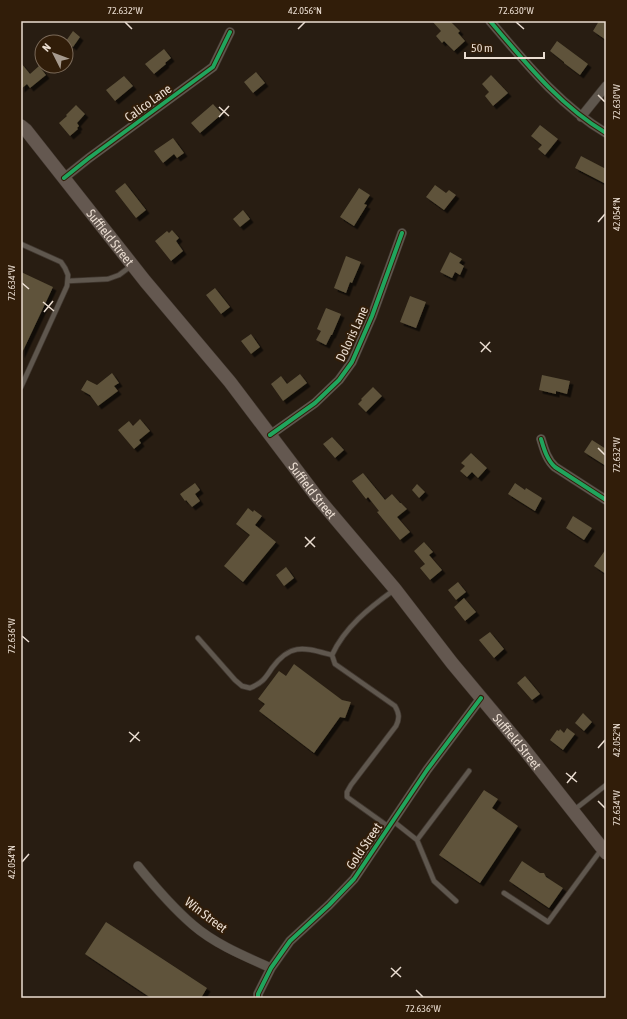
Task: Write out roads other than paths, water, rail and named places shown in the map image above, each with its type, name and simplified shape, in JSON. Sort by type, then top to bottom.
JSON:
[{"type":"main road","name":"Suffield Street","points":[[21,126],[26,130],[133,265],[230,382],[317,497],[395,590],[481,698],[524,749],[604,851]]},
{"type":"street","points":[[490,21],[562,101],[581,117],[606,133]]},
{"type":"street","name":"Calico Lane","points":[[64,178],[213,67],[230,32]]},
{"type":"street","points":[[581,117],[606,86]]},
{"type":"street","name":"Doloris Lane","points":[[270,435],[315,403],[339,380],[352,362],[372,316],[402,233]]},
{"type":"street","points":[[541,439],[548,458],[555,467],[606,500]]},
{"type":"street","name":"Gold Street","points":[[258,998],[258,994],[271,968],[290,941],[329,906],[354,878],[427,770],[481,698]]},
{"type":"street","name":"Win Street","points":[[138,866],[170,903],[194,926],[216,941],[271,968]]},
{"type":"lane","points":[[21,244],[60,262],[68,275],[67,286],[21,387]]},
{"type":"lane","points":[[68,281],[108,279],[119,275],[133,265]]},
{"type":"lane","points":[[395,590],[357,620],[337,645],[332,655],[335,664],[395,706],[399,713],[399,720],[396,726],[351,785],[347,792],[347,797],[417,840],[434,881],[456,901]]},
{"type":"lane","points":[[198,638],[242,686],[250,688],[260,684],[285,654],[296,649],[309,649],[332,655]]},
{"type":"lane","points":[[417,840],[469,771]]},
{"type":"lane","points":[[572,811],[606,785]]},
{"type":"lane","points":[[504,893],[548,922],[604,851]]}]
